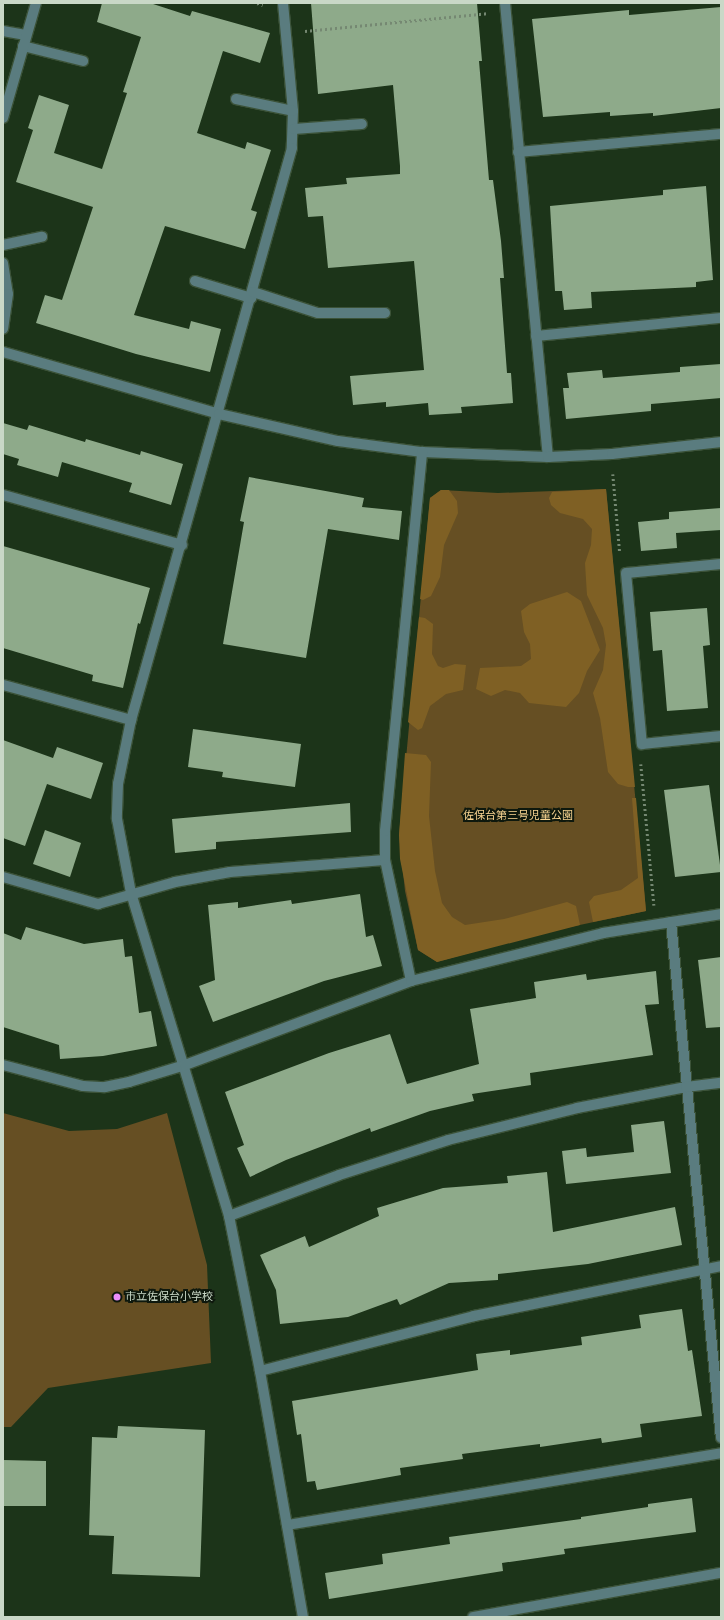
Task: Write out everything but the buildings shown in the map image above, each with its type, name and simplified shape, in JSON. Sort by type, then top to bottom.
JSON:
[{"type":"street","points":[[3,118],[36,3]]},
{"type":"street","points":[[283,3],[293,111],[294,129],[292,148],[219,414],[131,720],[118,784],[117,819],[131,893],[185,1065],[228,1216],[260,1371],[303,1617]]},
{"type":"street","points":[[505,7],[548,457]]},
{"type":"street","points":[[3,31],[26,35]]},
{"type":"street","points":[[23,46],[83,61]]},
{"type":"street","points":[[236,98],[293,111]]},
{"type":"street","points":[[294,129],[362,124]]},
{"type":"street","points":[[518,152],[721,134]]},
{"type":"street","points":[[3,245],[42,237]]},
{"type":"street","points":[[3,263],[8,294],[3,329]]},
{"type":"street","points":[[195,282],[252,295],[318,313],[385,313]]},
{"type":"street","points":[[536,336],[721,318]]},
{"type":"street","points":[[3,352],[219,414],[338,441],[422,452],[548,457],[612,454],[721,442]]},
{"type":"street","points":[[411,981],[385,860],[385,831],[422,452]]},
{"type":"street","points":[[3,495],[182,544]]},
{"type":"street","points":[[721,564],[626,573],[642,744],[721,736]]},
{"type":"street","points":[[3,685],[131,720]]},
{"type":"street","points":[[3,877],[98,904],[131,893],[175,882],[230,872],[385,860]]},
{"type":"street","points":[[3,1065],[83,1086],[105,1087],[129,1082],[185,1065],[411,981],[603,933],[721,914]]},
{"type":"street","points":[[671,922],[721,1438]]},
{"type":"street","points":[[228,1216],[339,1175],[448,1140],[577,1108],[686,1087],[721,1083]]},
{"type":"street","points":[[260,1371],[474,1316],[721,1266]]},
{"type":"street","points":[[287,1525],[721,1453]]},
{"type":"street","points":[[474,1617],[721,1573]]},
{"type":"path","points":[[286,32],[505,7]]},
{"type":"path","points":[[612,454],[620,561],[626,573]]},
{"type":"path","points":[[642,744],[641,759],[655,909],[671,922]]},
{"type":"green space","name":"佐保台第三号児童公園","points":[[606,489],[646,911],[537,934],[437,962],[418,950],[405,891],[399,835],[430,498],[441,490],[498,493]]},
{"type":"green space","points":[[3,1113],[69,1131],[117,1129],[167,1113],[207,1265],[211,1363],[48,1388],[11,1427],[3,1427]]},
{"type":"shaded area","points":[[606,489],[635,787],[628,787],[618,784],[608,772],[600,718],[593,693],[603,670],[606,645],[603,628],[587,595],[585,563],[591,545],[592,529],[583,519],[560,513],[551,505],[549,498],[552,492]]},
{"type":"shaded area","points":[[441,490],[449,490],[457,501],[458,513],[444,545],[440,577],[431,596],[423,600],[420,599],[430,498]]},
{"type":"shaded area","points":[[567,592],[581,601],[600,650],[587,671],[579,693],[566,707],[529,703],[520,693],[505,690],[491,696],[476,689],[480,668],[521,666],[531,659],[530,644],[524,632],[521,611],[530,604]]},
{"type":"shaded area","points":[[419,617],[425,618],[433,624],[432,654],[438,666],[443,668],[455,664],[466,665],[463,690],[446,694],[430,706],[422,728],[418,730],[408,722]]},
{"type":"shaded area","points":[[405,753],[426,755],[431,762],[429,816],[435,871],[442,903],[452,917],[465,925],[504,919],[567,902],[576,906],[580,925],[437,962],[418,950],[400,859],[399,835]]},
{"type":"shaded area","points":[[632,798],[636,798],[646,911],[593,922],[589,902],[594,896],[621,890],[638,878]]},
{"type":"place","name":"市立佐保台小学校","points":[[117,1297]]}]
